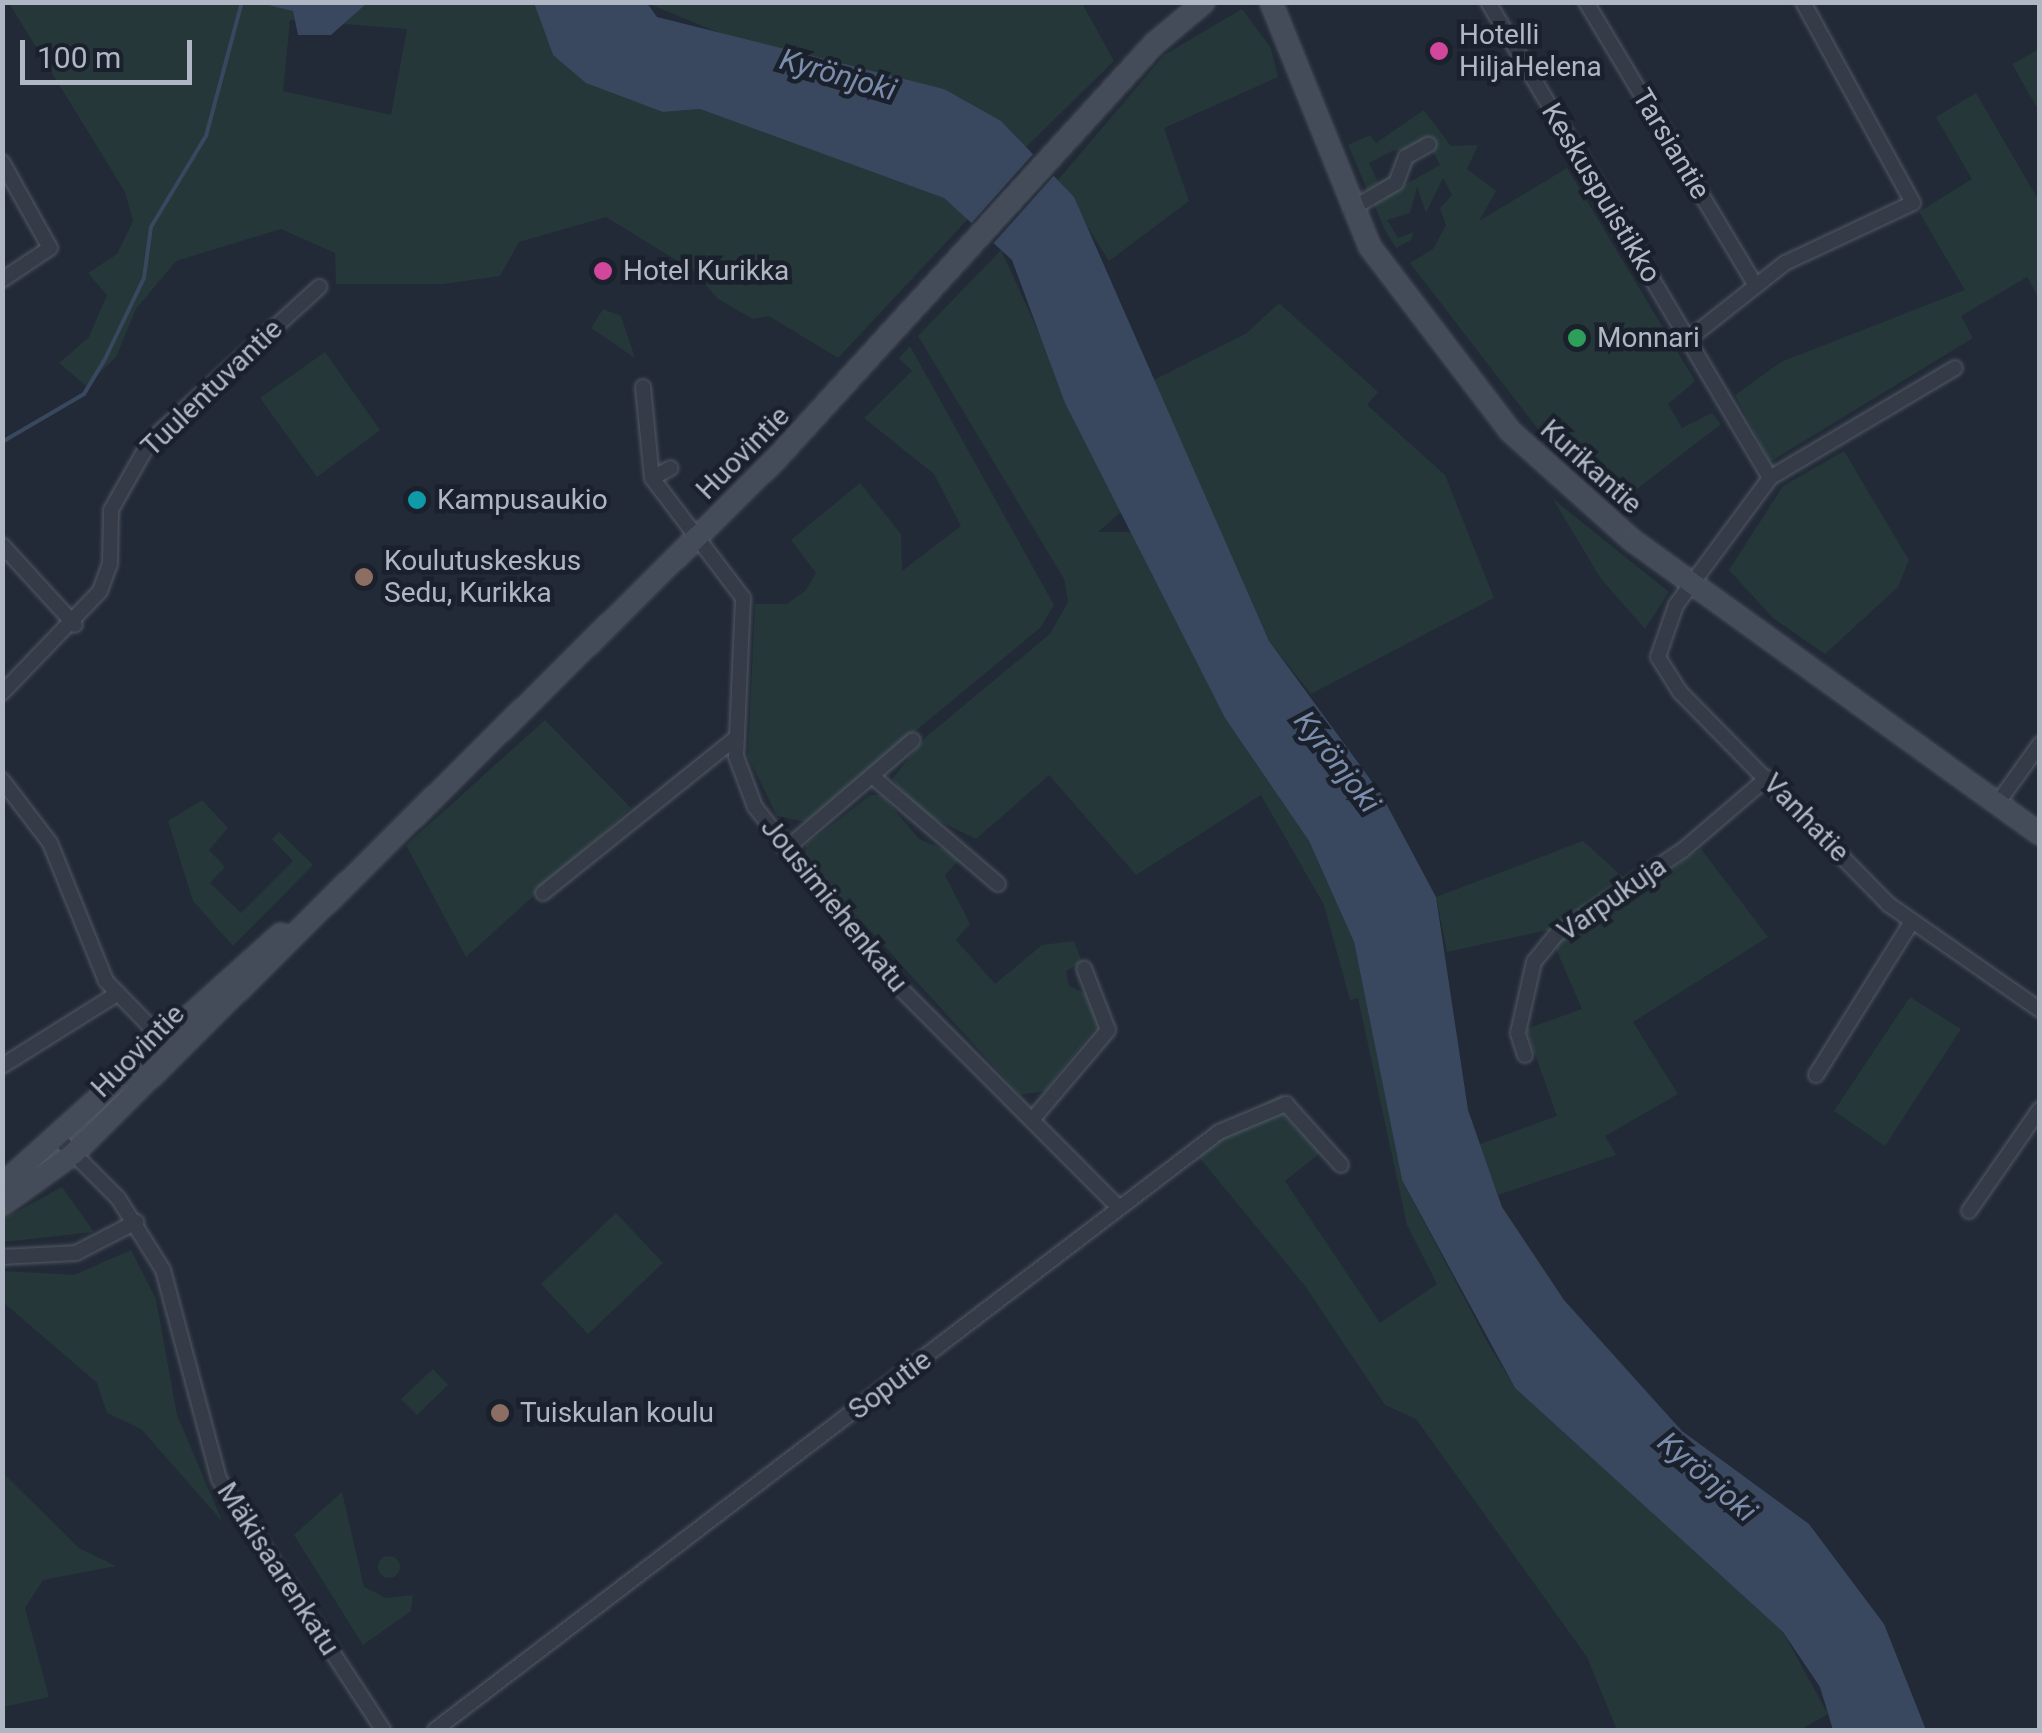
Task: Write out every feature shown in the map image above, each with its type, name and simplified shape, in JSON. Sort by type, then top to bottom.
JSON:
[{"type":"main road","name":"Huovintie","points":[[2,1206],[699,536],[869,361],[1101,103],[1204,2]]},
{"type":"main road","name":"Kurikantie","points":[[1270,2],[1351,209],[1400,297],[1510,431],[1574,494],[2040,834]]},
{"type":"main road","name":"Huovintie","points":[[2,1185],[66,1146]]},
{"type":"street","name":"Keskuspuistikko","points":[[1488,2],[1770,478]]},
{"type":"street","name":"Tarsiantie","points":[[1586,2],[1756,286]]},
{"type":"street","points":[[1690,338],[1756,286],[1820,243],[1913,202],[1803,2]]},
{"type":"street","points":[[1351,209],[1396,184],[1406,157],[1428,144]]},
{"type":"street","points":[[2,162],[50,248],[2,280]]},
{"type":"street","name":"Tuulentuvantie","points":[[2,693],[76,625],[110,564],[110,510],[150,441],[318,288]]},
{"type":"street","points":[[1694,584],[1770,478],[1955,368]]},
{"type":"street","points":[[644,387],[652,478],[670,468]]},
{"type":"street","name":"Jousimiehenkatu","points":[[652,478],[743,598],[736,738],[740,775],[786,849],[894,983],[1119,1208]]},
{"type":"street","points":[[2,546],[76,625]]},
{"type":"street","name":"Vanhatie","points":[[1694,584],[1665,625],[1658,657],[1680,692],[1911,923],[2040,1010]]},
{"type":"street","points":[[543,893],[736,738]]},
{"type":"street","points":[[786,849],[913,740]]},
{"type":"street","points":[[1997,804],[2040,744]]},
{"type":"street","points":[[872,776],[998,884]]},
{"type":"street","name":"Varpukuja","points":[[1525,1056],[1518,1033],[1534,962],[1557,934],[1683,850],[1767,778]]},
{"type":"street","points":[[2,780],[50,843],[88,947],[117,994],[169,1046]]},
{"type":"street","points":[[1816,1075],[1911,923]]},
{"type":"street","points":[[1032,1120],[1108,1030],[1084,968]]},
{"type":"street","points":[[2,1066],[117,994]]},
{"type":"street","name":"Soputie","points":[[435,1730],[1220,1132],[1277,1104],[1298,1109],[1340,1164]]},
{"type":"street","points":[[1969,1210],[2040,1109]]},
{"type":"street","name":"Mäkisaarenkatu","points":[[66,1146],[136,1222],[180,1322],[220,1480],[383,1730]]},
{"type":"street","points":[[2,1257],[76,1254],[136,1222]]},
{"type":"shaded area","points":[[9,3],[534,3],[553,55],[663,112],[700,109],[800,142],[944,198],[968,219],[838,358],[769,316],[753,319],[718,299],[694,271],[606,217],[519,242],[500,276],[443,284],[336,284],[335,253],[281,229],[176,261],[136,309],[116,357],[86,386],[59,363],[89,337],[107,295],[88,273],[117,254],[133,221],[125,192]],"holes":[[[290,20],[407,29],[391,115],[283,91]]]},
{"type":"shaded area","points":[[647,3],[1082,3],[1114,61],[1026,147],[944,89],[736,40]]},
{"type":"shaded area","points":[[1242,9],[1271,48],[1278,77],[1164,128],[1189,201],[1109,261],[1058,180],[1164,55]]},
{"type":"shaded area","points":[[2039,49],[2039,111],[2012,64]]},
{"type":"shaded area","points":[[1976,93],[2039,201],[2039,298],[2027,277],[1961,316],[1973,338],[1770,462],[1735,395],[1781,362],[1965,290],[1919,212],[1972,179],[1936,117]]},
{"type":"shaded area","points":[[1424,110],[1451,146],[1478,145],[1467,169],[1496,191],[1479,221],[1567,168],[1695,381],[1668,404],[1682,428],[1712,413],[1721,424],[1620,502],[1541,433],[1410,263],[1433,249],[1446,225],[1440,208],[1452,195],[1443,178],[1426,213],[1417,187],[1410,213],[1387,220],[1398,238],[1414,232],[1411,240],[1396,248],[1385,230],[1373,202],[1440,165],[1430,146],[1392,151],[1369,163],[1378,182],[1392,175],[1369,194],[1348,145],[1370,135],[1376,143]]},
{"type":"shaded area","points":[[1001,250],[1121,512],[1098,532],[1131,532],[1225,718],[1309,841],[1354,942],[1402,1180],[1489,1345],[1515,1388],[1783,1632],[1828,1714],[1800,1730],[1617,1730],[1587,1657],[1416,1419],[1385,1405],[1305,1286],[1199,1157],[1196,1143],[1283,1093],[1281,1112],[1320,1153],[1285,1181],[1380,1323],[1437,1284],[1407,1225],[1358,998],[1350,1000],[1324,905],[1261,795],[1136,875],[1049,775],[976,839],[921,812],[892,779],[926,737],[1050,634],[1068,602],[1064,579],[918,336]]},
{"type":"shaded area","points":[[1279,303],[1378,392],[1367,405],[1445,475],[1494,598],[1311,694],[1269,641],[1152,381],[1247,333]]},
{"type":"shaded area","points":[[603,309],[621,316],[635,358],[591,328]]},
{"type":"shaded area","points":[[910,346],[1054,605],[1040,628],[805,822],[777,816],[748,757],[755,604],[787,604],[806,590],[816,573],[791,540],[860,483],[901,534],[902,571],[961,526],[934,474],[864,418],[912,371],[899,358]]},
{"type":"shaded area","points":[[325,352],[380,430],[317,477],[260,398]]},
{"type":"shaded area","points":[[1844,451],[1909,560],[1898,587],[1825,654],[1773,618],[1729,570],[1783,486]]},
{"type":"shaded area","points":[[1553,499],[1669,592],[1645,629],[1601,579]]},
{"type":"shaded area","points":[[545,720],[631,808],[466,957],[406,845]]},
{"type":"shaded area","points":[[870,795],[882,795],[919,839],[962,857],[945,875],[970,924],[956,940],[995,984],[1042,945],[1074,941],[1082,962],[1066,971],[1069,986],[1087,994],[1100,1022],[1045,1091],[1020,1095],[805,859],[806,845]]},
{"type":"shaded area","points":[[202,800],[228,828],[209,850],[225,867],[210,883],[241,913],[293,861],[272,839],[279,832],[313,865],[233,946],[193,901],[168,821]]},
{"type":"shaded area","points":[[1583,841],[1638,891],[1701,849],[1768,937],[1633,1022],[1678,1094],[1605,1136],[1616,1155],[1498,1195],[1480,1144],[1557,1116],[1526,1029],[1582,1009],[1548,930],[1447,952],[1436,897]]},
{"type":"shaded area","points":[[1910,997],[1961,1029],[1885,1146],[1834,1111]]},
{"type":"shaded area","points":[[62,1187],[94,1232],[3,1242],[3,1219]]},
{"type":"shaded area","points":[[616,1213],[663,1263],[588,1334],[541,1284]]},
{"type":"shaded area","points":[[131,1250],[156,1299],[177,1415],[222,1521],[141,1429],[107,1413],[97,1383],[3,1302],[3,1271],[74,1275]]},
{"type":"shaded area","points":[[433,1369],[448,1385],[417,1415],[401,1399]]},
{"type":"shaded area","points":[[2,1472],[79,1548],[116,1566],[43,1580],[25,1608],[49,1697],[3,1707]]},
{"type":"shaded area","points":[[342,1492],[364,1587],[386,1598],[413,1595],[411,1611],[363,1645],[294,1535]]},
{"type":"shaded area","points":[[389,1556],[397,1559],[397,1575],[389,1578],[381,1575],[378,1567],[381,1559]]},
{"type":"water","points":[[260,3],[367,3],[331,35],[298,35],[293,11]]},
{"type":"water","name":"Kyrönjoki","points":[[534,3],[647,3],[657,17],[944,89],[1001,121],[1074,197],[1269,641],[1381,794],[1436,897],[1468,1110],[1502,1207],[1564,1300],[1682,1431],[1809,1524],[1884,1624],[1926,1730],[1833,1730],[1820,1687],[1783,1632],[1515,1388],[1402,1180],[1354,942],[1309,841],[1225,718],[1065,403],[1012,260],[944,198],[700,109],[663,112],[586,83],[553,55]]},
{"type":"pier","points":[[1036,151],[1057,172],[990,247],[968,227]]},
{"type":"waterway","points":[[2,442],[84,394],[105,359],[144,278],[151,227],[206,136],[242,2]]},
{"type":"place","name":"Hotelli HiljaHelena","points":[[1439,51]]},
{"type":"place","name":"Hotel Kurikka","points":[[603,271]]},
{"type":"place","name":"Monnari","points":[[1577,338]]},
{"type":"place","name":"Kampusaukio","points":[[417,500]]},
{"type":"place","name":"Koulutuskeskus Sedu, Kurikka","points":[[364,577]]},
{"type":"place","name":"Tuiskulan koulu","points":[[500,1413]]}]
